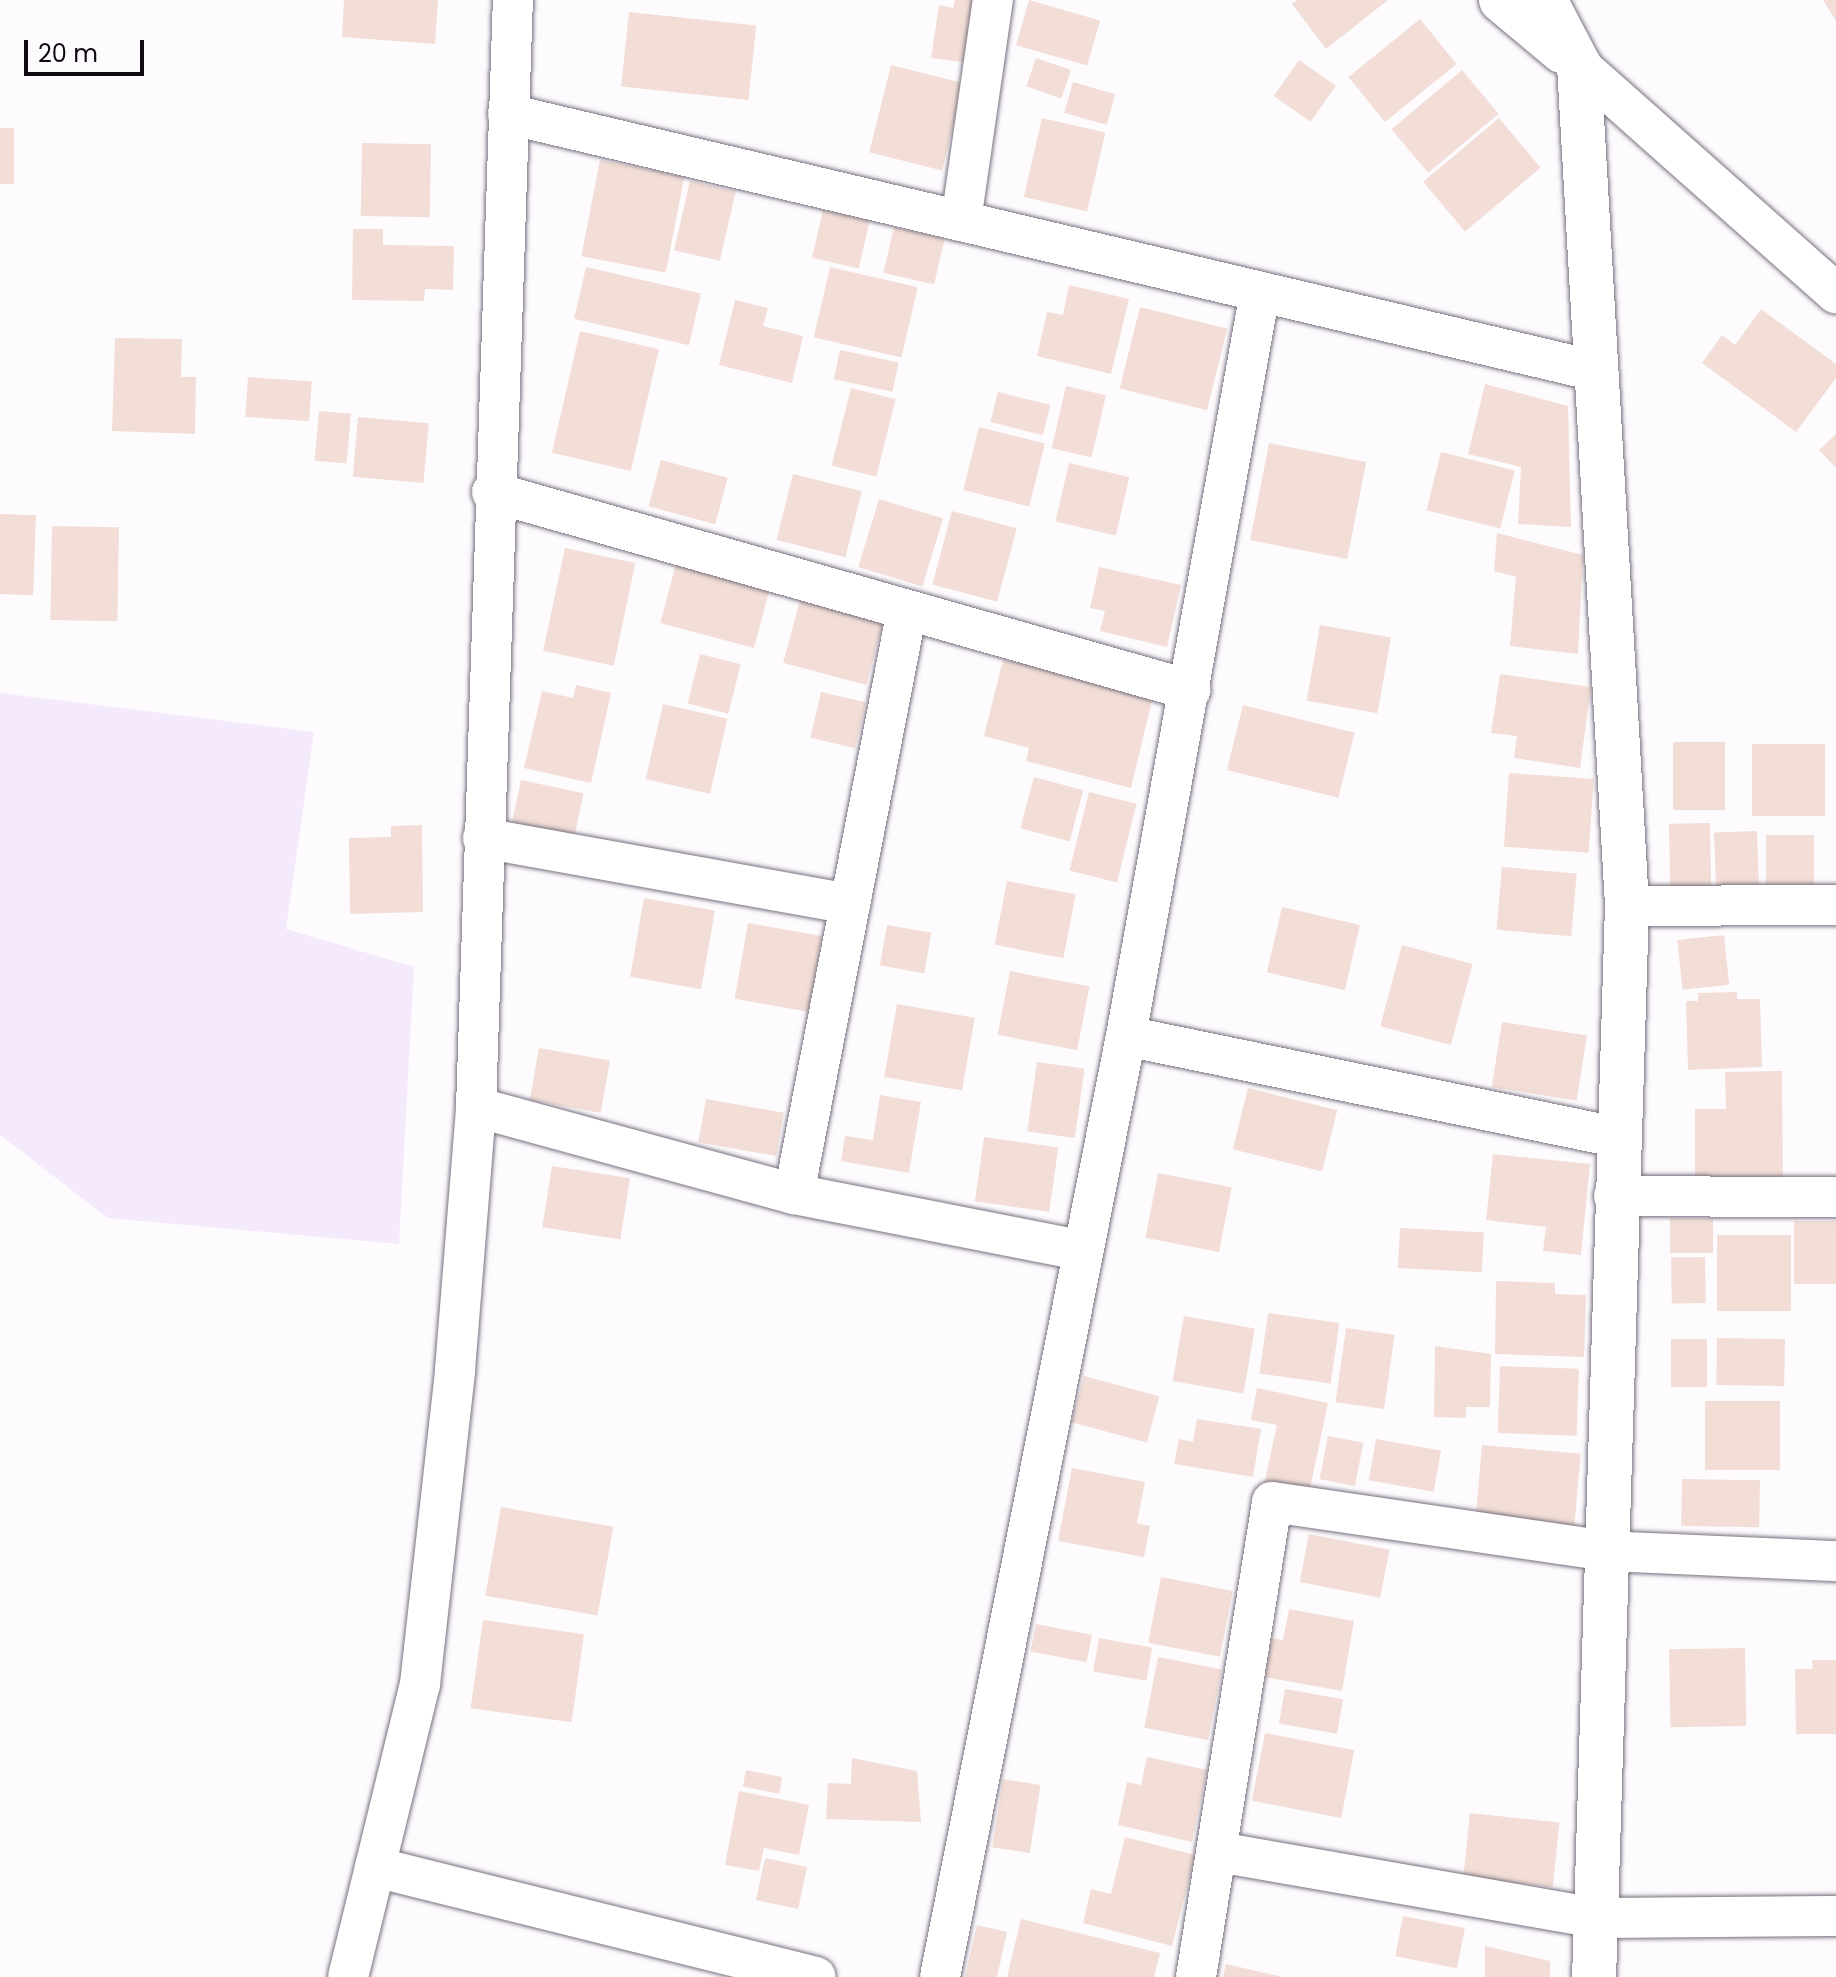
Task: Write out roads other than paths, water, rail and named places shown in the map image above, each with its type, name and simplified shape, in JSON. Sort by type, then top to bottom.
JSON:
[{"type":"street","points":[[348,1977],[420,1684],[476,1107],[492,492],[513,0]]},
{"type":"street","points":[[961,221],[993,0]]},
{"type":"street","points":[[1501,0],[1579,65],[1836,293]]},
{"type":"street","points":[[1545,0],[1579,65],[1627,906],[1614,1196],[1594,1977]]},
{"type":"street","points":[[508,114],[1596,371]]},
{"type":"street","points":[[940,1977],[1079,1250],[1126,1036],[1260,292]]},
{"type":"street","points":[[492,492],[1190,690]]},
{"type":"street","points":[[794,1194],[907,610]]},
{"type":"street","points":[[483,838],[850,904]]},
{"type":"street","points":[[1627,906],[1836,905]]},
{"type":"street","points":[[1126,1036],[1616,1137]]},
{"type":"street","points":[[476,1107],[794,1194],[1079,1250]]},
{"type":"street","points":[[1614,1196],[1836,1197]]},
{"type":"street","points":[[1196,1977],[1272,1502],[1606,1551],[1836,1561]]},
{"type":"street","points":[[1218,1852],[1597,1918],[1836,1916]]},
{"type":"street","points":[[375,1867],[815,1977]]}]
